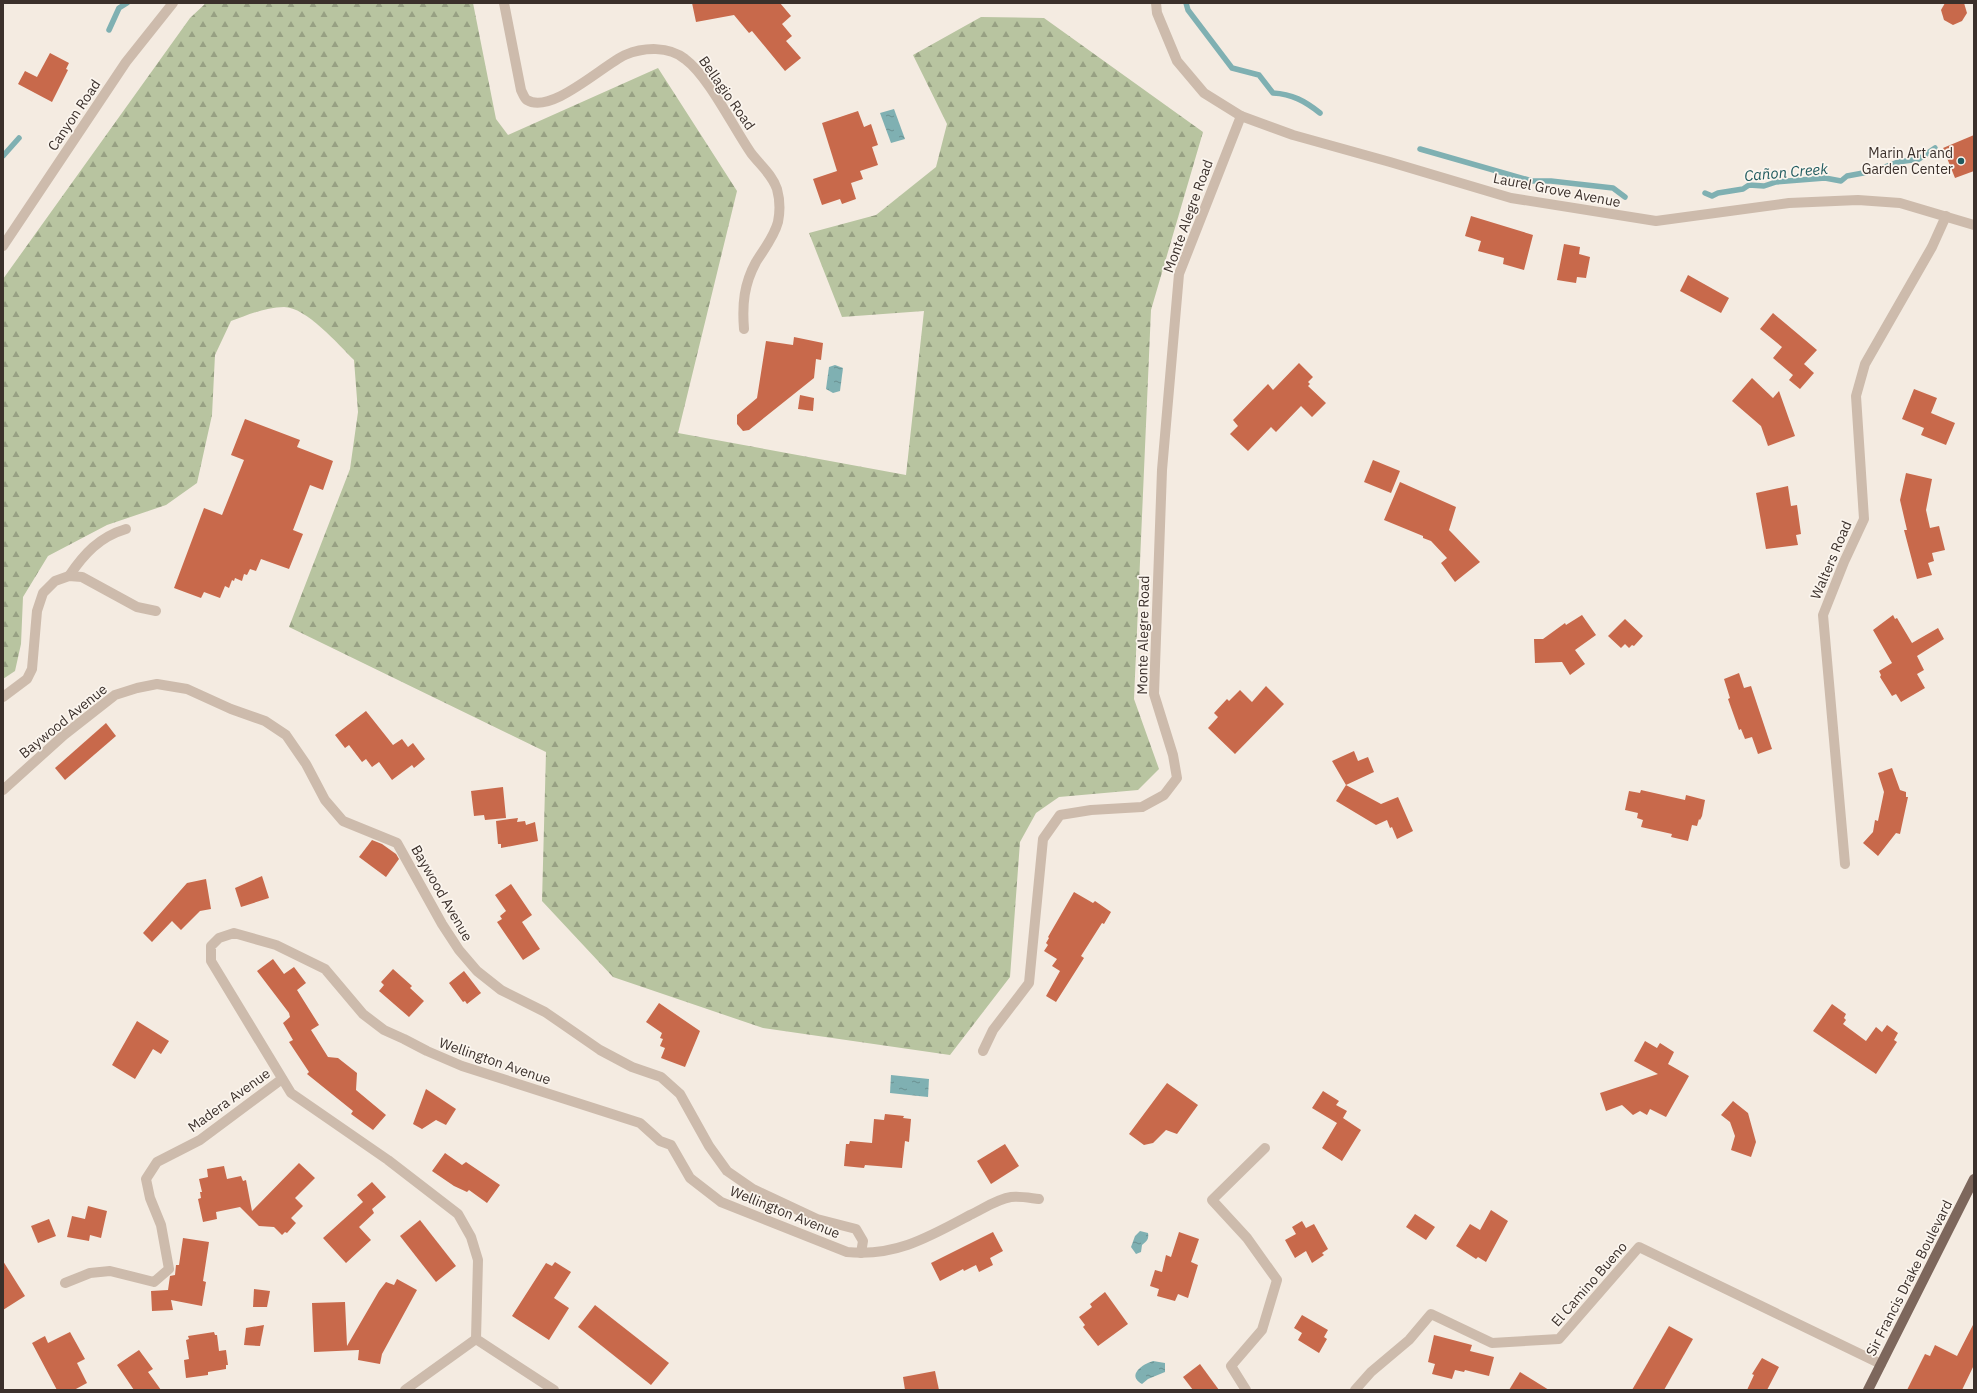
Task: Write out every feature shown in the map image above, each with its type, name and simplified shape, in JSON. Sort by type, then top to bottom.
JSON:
[{"type":"main road","name":"Sir Francis Drake Boulevard","points":[[1868,1390],[1974,1179]]},
{"type":"street","name":"Canyon Road","points":[[3,246],[126,62],[172,3]]},
{"type":"street","name":"Bellagio Road","points":[[504,3],[521,90],[525,99],[532,102],[542,102],[560,97],[625,55],[643,50],[670,50],[685,59],[700,74],[752,154],[766,170],[777,189],[780,208],[778,223],[773,235],[749,276],[744,289],[744,328]]},
{"type":"street","name":"Laurel Grove Avenue","points":[[1156,3],[1157,13],[1177,61],[1204,93],[1241,116],[1293,135],[1512,198],[1623,217],[1656,221],[1789,203],[1858,200],[1900,203],[1974,224]]},
{"type":"street","name":"Monte Alegre Road","points":[[983,1051],[993,1030],[1029,983],[1043,839],[1051,827],[1060,815],[1091,810],[1142,807],[1164,795],[1177,778],[1173,755],[1154,694],[1162,470],[1179,274],[1241,116]]},
{"type":"street","name":"Walters Road","points":[[1845,864],[1823,615],[1844,562],[1864,519],[1856,396],[1865,364],[1932,247],[1946,216]]},
{"type":"street","points":[[69,576],[86,552],[100,541],[114,533],[126,530]]},
{"type":"street","points":[[3,697],[27,679],[32,669],[37,611],[43,593],[55,581],[69,576],[82,577],[137,607],[156,611]]},
{"type":"street","name":"Baywood Avenue","points":[[3,790],[64,735],[115,695],[136,688],[158,684],[187,689],[231,709],[266,721],[286,735],[306,764],[325,800],[343,821],[397,843],[442,924],[459,950],[477,971],[501,990],[545,1012],[600,1050],[632,1067],[661,1077],[680,1094],[709,1146],[727,1171],[753,1189],[789,1208],[817,1219],[856,1229],[862,1241],[861,1253]]},
{"type":"street","name":"Wellington Avenue","points":[[476,1340],[478,1260],[471,1237],[458,1214],[388,1160],[291,1093],[211,961],[211,946],[219,938],[234,933],[276,945],[325,969],[363,1014],[384,1030],[427,1051],[462,1066],[640,1123],[660,1141],[671,1145],[690,1178],[721,1202],[847,1252],[861,1253],[894,1250],[922,1241],[998,1201],[1012,1197],[1039,1199]]},
{"type":"street","name":"Madera Avenue","points":[[65,1283],[90,1273],[110,1271],[154,1282],[169,1269],[161,1226],[150,1198],[146,1179],[157,1162],[200,1140],[282,1078]]},
{"type":"street","points":[[1246,1390],[1231,1366],[1262,1330],[1277,1280],[1247,1238],[1212,1200],[1265,1148]]},
{"type":"street","name":"El Camino Bueno","points":[[1355,1390],[1371,1372],[1409,1340],[1430,1314],[1492,1343],[1559,1339],[1639,1247],[1881,1364]]},
{"type":"street","points":[[405,1390],[476,1340],[554,1390]]},
{"type":"green space","points":[[206,3],[473,3],[496,119],[508,135],[658,68],[737,191],[678,433],[906,475],[924,311],[842,317],[809,233],[876,215],[936,167],[947,124],[913,55],[981,17],[1044,18],[1203,132],[1151,310],[1134,699],[1159,769],[1138,790],[1059,797],[1036,813],[1020,842],[1010,977],[950,1055],[763,1028],[613,977],[542,901],[546,752],[289,627],[350,469],[358,412],[354,360],[322,328],[302,313],[293,309],[284,307],[271,308],[231,321],[215,355],[212,415],[197,483],[166,505],[107,525],[48,556],[23,597],[21,644],[15,671],[3,679],[3,279],[190,18]]},
{"type":"water","points":[[894,109],[905,139],[891,143],[880,113]]},
{"type":"water","points":[[835,365],[843,368],[840,391],[833,393],[826,389],[829,367]]},
{"type":"water","points":[[891,1075],[929,1079],[928,1097],[890,1093]]},
{"type":"water","points":[[1140,1231],[1148,1233],[1148,1238],[1142,1245],[1141,1252],[1136,1254],[1131,1247],[1135,1236]]},
{"type":"water","points":[[1153,1361],[1165,1363],[1165,1372],[1148,1379],[1142,1384],[1137,1381],[1136,1374],[1138,1370]]},
{"type":"building","points":[[692,3],[780,3],[791,16],[782,24],[792,36],[786,41],[801,58],[785,71],[752,31],[749,33],[734,15],[696,22]]},
{"type":"building","points":[[1945,3],[1964,3],[1967,13],[1962,21],[1953,25],[1944,20],[1941,10]]},
{"type":"building","points":[[50,53],[69,63],[66,69],[68,70],[52,102],[18,84],[25,71],[37,77]]},
{"type":"building","points":[[858,111],[864,127],[871,124],[878,145],[872,147],[878,165],[860,171],[863,179],[851,183],[856,199],[842,204],[840,199],[822,205],[813,179],[837,171],[822,123]]},
{"type":"building","name":"Marin Art and Garden Center","points":[[1974,135],[1974,171],[1955,178],[1943,148]]},
{"type":"building","points":[[1471,216],[1533,235],[1524,270],[1503,264],[1504,258],[1478,251],[1481,241],[1465,236]]},
{"type":"building","points":[[1564,244],[1580,247],[1579,254],[1590,257],[1586,278],[1577,277],[1576,283],[1557,280]]},
{"type":"building","points":[[1688,275],[1729,298],[1721,313],[1680,291]]},
{"type":"building","points":[[1773,313],[1817,350],[1804,364],[1814,373],[1800,389],[1789,380],[1793,375],[1773,358],[1782,347],[1760,329]]},
{"type":"building","points":[[794,337],[823,343],[821,360],[816,359],[814,378],[749,430],[743,431],[737,424],[737,415],[757,398],[766,341],[793,345]]},
{"type":"building","points":[[1299,363],[1313,377],[1308,382],[1310,384],[1308,386],[1326,403],[1312,417],[1301,406],[1276,432],[1271,427],[1248,451],[1230,434],[1238,426],[1233,420],[1268,384],[1273,390]]},
{"type":"building","points":[[1752,378],[1773,398],[1779,391],[1795,436],[1768,446],[1761,426],[1732,401]]},
{"type":"building","points":[[1914,389],[1937,398],[1931,413],[1955,423],[1946,445],[1921,435],[1924,428],[1902,419]]},
{"type":"building","points":[[800,395],[814,398],[813,411],[798,409]]},
{"type":"building","points":[[245,419],[300,440],[297,447],[333,461],[323,490],[310,485],[293,530],[303,534],[289,569],[261,559],[256,571],[250,569],[247,575],[244,574],[242,581],[235,578],[234,581],[232,580],[229,588],[225,586],[220,598],[204,592],[201,598],[174,588],[204,508],[222,515],[244,460],[231,455]]},
{"type":"building","points":[[1373,460],[1400,471],[1391,493],[1364,482]]},
{"type":"building","points":[[1906,473],[1932,479],[1926,510],[1930,528],[1939,526],[1945,550],[1932,553],[1934,561],[1928,563],[1932,575],[1917,579],[1904,530],[1907,530],[1900,500]]},
{"type":"building","points":[[1400,482],[1456,507],[1449,530],[1480,562],[1455,582],[1441,563],[1447,558],[1431,541],[1423,538],[1423,536],[1384,520]]},
{"type":"building","points":[[1788,486],[1791,506],[1797,505],[1801,534],[1796,535],[1798,545],[1766,549],[1756,493]]},
{"type":"building","points":[[1582,615],[1596,635],[1575,650],[1585,664],[1570,675],[1562,662],[1535,663],[1534,639],[1543,639],[1565,623],[1566,625]]},
{"type":"building","points":[[1893,615],[1895,619],[1897,618],[1912,643],[1938,628],[1944,639],[1917,656],[1924,670],[1917,674],[1925,688],[1901,702],[1896,694],[1892,696],[1880,677],[1881,675],[1879,671],[1892,663],[1873,630]]},
{"type":"building","points":[[1625,619],[1643,636],[1634,646],[1632,645],[1629,648],[1625,644],[1621,648],[1608,636]]},
{"type":"building","points":[[1739,673],[1744,688],[1751,686],[1772,749],[1758,754],[1752,737],[1745,739],[1741,729],[1739,730],[1728,699],[1730,698],[1724,679]]},
{"type":"building","points":[[1266,686],[1284,704],[1235,754],[1208,728],[1218,717],[1214,713],[1227,699],[1229,701],[1240,690],[1252,702]]},
{"type":"building","points":[[366,711],[393,745],[402,739],[408,747],[413,743],[425,759],[414,768],[412,765],[392,780],[379,762],[372,767],[366,759],[362,762],[349,745],[345,748],[335,735]]},
{"type":"building","points":[[106,723],[116,736],[65,780],[55,768]]},
{"type":"building","points":[[1354,751],[1358,761],[1368,757],[1374,772],[1346,785],[1332,761]]},
{"type":"building","points":[[1892,768],[1900,790],[1906,792],[1906,797],[1908,797],[1900,834],[1896,833],[1878,856],[1863,843],[1873,832],[1875,820],[1878,821],[1884,792],[1878,773]]},
{"type":"building","points":[[1346,785],[1381,804],[1398,797],[1413,831],[1397,839],[1387,820],[1376,825],[1336,801]]},
{"type":"building","points":[[503,787],[506,818],[485,820],[484,815],[474,816],[471,791]]},
{"type":"building","points":[[1641,790],[1685,800],[1686,795],[1705,800],[1702,816],[1700,820],[1699,819],[1697,826],[1692,825],[1688,841],[1671,837],[1672,834],[1641,827],[1643,820],[1637,818],[1638,813],[1625,810],[1629,791],[1640,793]]},
{"type":"building","points":[[518,818],[517,822],[525,821],[526,825],[535,822],[538,841],[501,848],[501,844],[498,844],[496,821]]},
{"type":"building","points":[[372,840],[382,844],[396,854],[399,859],[386,877],[359,857]]},
{"type":"building","points":[[262,876],[269,898],[241,907],[235,888]]},
{"type":"building","points":[[206,879],[211,909],[200,911],[181,930],[172,921],[152,942],[143,933],[187,883]]},
{"type":"building","points":[[511,884],[532,915],[522,922],[540,949],[523,960],[497,922],[502,919],[500,916],[506,911],[495,895]]},
{"type":"building","points":[[1074,892],[1093,903],[1095,901],[1111,912],[1104,924],[1102,923],[1081,956],[1084,958],[1056,1002],[1046,996],[1060,971],[1052,966],[1057,959],[1044,951],[1048,945],[1046,943],[1049,938],[1048,937]]},
{"type":"building","points":[[273,959],[284,974],[294,967],[306,983],[297,990],[319,1025],[311,1030],[328,1057],[338,1058],[357,1073],[356,1090],[386,1115],[373,1130],[351,1114],[353,1111],[307,1074],[309,1072],[289,1042],[293,1040],[283,1023],[290,1017],[289,1013],[257,971]]},
{"type":"building","points":[[393,969],[412,986],[410,988],[424,1001],[409,1017],[379,991],[384,985],[381,982]]},
{"type":"building","points":[[464,971],[481,993],[467,1004],[465,1001],[463,1002],[449,983]]},
{"type":"building","points":[[659,1003],[700,1031],[685,1067],[661,1058],[665,1048],[660,1046],[663,1039],[660,1038],[662,1033],[646,1022]]},
{"type":"building","points":[[1832,1004],[1846,1014],[1844,1018],[1846,1020],[1843,1024],[1866,1041],[1876,1027],[1882,1032],[1887,1025],[1898,1033],[1894,1040],[1897,1042],[1876,1074],[1813,1031]]},
{"type":"building","points":[[137,1021],[169,1041],[161,1054],[153,1049],[135,1079],[112,1065]]},
{"type":"building","points":[[1645,1041],[1657,1048],[1660,1043],[1674,1052],[1668,1064],[1689,1076],[1666,1117],[1650,1109],[1647,1115],[1640,1111],[1633,1115],[1622,1105],[1606,1111],[1600,1093],[1658,1074],[1634,1061]]},
{"type":"building","points":[[1167,1083],[1198,1105],[1177,1134],[1166,1130],[1153,1143],[1144,1145],[1129,1134]]},
{"type":"building","points":[[426,1089],[456,1109],[446,1125],[436,1120],[422,1129],[413,1124]]},
{"type":"building","points":[[1323,1091],[1339,1101],[1336,1105],[1347,1111],[1343,1118],[1361,1130],[1342,1161],[1322,1148],[1337,1123],[1312,1108]]},
{"type":"building","points":[[1733,1101],[1748,1113],[1756,1142],[1751,1157],[1731,1150],[1735,1136],[1730,1122],[1721,1115]]},
{"type":"building","points":[[885,1114],[904,1116],[903,1118],[911,1119],[909,1142],[905,1141],[902,1168],[865,1165],[864,1168],[844,1166],[846,1144],[849,1144],[850,1141],[872,1143],[874,1119],[884,1120]]},
{"type":"building","points":[[1005,1144],[1019,1166],[991,1184],[977,1161]]},
{"type":"building","points":[[445,1153],[462,1165],[466,1162],[500,1185],[487,1203],[469,1190],[467,1192],[454,1186],[432,1171]]},
{"type":"building","points":[[299,1163],[315,1178],[295,1198],[303,1206],[291,1218],[296,1223],[287,1233],[285,1232],[282,1235],[274,1227],[259,1226],[240,1207],[216,1212],[217,1219],[203,1222],[198,1199],[201,1198],[200,1192],[202,1192],[199,1179],[208,1177],[207,1169],[224,1166],[227,1179],[241,1176],[243,1181],[246,1180],[252,1211]]},
{"type":"building","points":[[372,1182],[386,1197],[372,1209],[374,1213],[359,1227],[371,1240],[346,1263],[323,1238],[363,1202],[357,1195]]},
{"type":"building","points":[[88,1206],[107,1211],[101,1238],[90,1235],[89,1241],[67,1237],[72,1216],[85,1219]]},
{"type":"building","points":[[1491,1210],[1508,1221],[1486,1262],[1478,1257],[1476,1259],[1456,1246],[1470,1224],[1480,1230]]},
{"type":"building","points":[[1415,1214],[1435,1227],[1426,1240],[1406,1227]]},
{"type":"building","points":[[49,1219],[56,1236],[38,1243],[31,1226]]},
{"type":"building","points":[[420,1220],[456,1266],[436,1282],[400,1236]]},
{"type":"building","points":[[1302,1221],[1306,1228],[1314,1224],[1328,1249],[1322,1253],[1324,1255],[1312,1263],[1306,1251],[1295,1258],[1285,1240],[1296,1234],[1292,1227]]},
{"type":"building","points":[[993,1232],[1003,1251],[990,1258],[993,1265],[979,1272],[976,1265],[964,1271],[963,1269],[940,1281],[931,1263]]},
{"type":"building","points":[[1179,1232],[1199,1239],[1191,1262],[1198,1265],[1188,1298],[1178,1294],[1175,1301],[1157,1296],[1159,1289],[1150,1286],[1155,1270],[1162,1272],[1166,1255],[1171,1257]]},
{"type":"building","points":[[183,1238],[209,1242],[203,1281],[206,1282],[202,1306],[171,1300],[173,1310],[152,1311],[151,1291],[168,1290],[170,1276],[175,1275],[176,1265],[179,1265]]},
{"type":"building","points":[[3,1261],[25,1296],[3,1310]]},
{"type":"building","points":[[555,1262],[571,1272],[554,1298],[569,1308],[549,1340],[512,1316],[546,1263],[552,1266]]},
{"type":"building","points":[[397,1279],[417,1290],[382,1354],[380,1364],[358,1360],[359,1350],[314,1352],[312,1303],[345,1302],[347,1346],[379,1291],[386,1282],[394,1285]]},
{"type":"building","points":[[254,1289],[270,1291],[267,1307],[253,1307]]},
{"type":"building","points":[[1105,1292],[1128,1324],[1098,1346],[1083,1327],[1085,1325],[1079,1317],[1092,1307],[1090,1304]]},
{"type":"building","points":[[595,1305],[669,1363],[651,1385],[578,1327]]},
{"type":"building","points":[[1302,1315],[1328,1330],[1324,1337],[1327,1339],[1319,1353],[1298,1340],[1302,1333],[1294,1328]]},
{"type":"building","points":[[1974,1323],[1974,1365],[1962,1390],[1907,1390],[1925,1354],[1930,1356],[1935,1345],[1957,1356]]},
{"type":"building","points":[[264,1325],[260,1346],[244,1345],[246,1328]]},
{"type":"building","points":[[1669,1326],[1693,1339],[1664,1390],[1632,1390]]},
{"type":"building","points":[[70,1332],[85,1359],[77,1363],[87,1383],[74,1390],[57,1390],[32,1343],[45,1336],[48,1343]]},
{"type":"building","points":[[214,1332],[215,1335],[217,1335],[219,1351],[226,1350],[228,1365],[226,1365],[226,1369],[208,1372],[208,1375],[186,1378],[184,1360],[189,1359],[186,1340],[189,1339],[188,1336]]},
{"type":"building","points":[[1434,1335],[1472,1345],[1470,1351],[1494,1357],[1489,1376],[1465,1370],[1464,1372],[1455,1370],[1452,1379],[1432,1374],[1435,1364],[1428,1362]]},
{"type":"building","points":[[139,1350],[153,1369],[148,1372],[161,1390],[134,1390],[117,1365]]},
{"type":"building","points":[[1762,1358],[1779,1367],[1767,1390],[1747,1390],[1754,1375],[1752,1374]]},
{"type":"building","points":[[1200,1364],[1219,1390],[1193,1390],[1183,1377]]},
{"type":"building","points":[[935,1371],[939,1390],[905,1390],[903,1377]]},
{"type":"building","points":[[1520,1372],[1549,1390],[1509,1390]]},
{"type":"waterway","name":"Cañon Creek","points":[[109,30],[119,8],[127,3]]},
{"type":"waterway","name":"Cañon Creek","points":[[1186,3],[1188,10],[1232,68],[1259,75],[1273,93],[1298,99],[1320,113]]},
{"type":"waterway","name":"Cañon Creek","points":[[3,156],[19,138]]},
{"type":"waterway","name":"Cañon Creek","points":[[1705,193],[1712,196],[1718,193],[1743,189],[1749,185],[1764,186],[1776,182],[1825,178],[1841,181],[1847,176],[1874,171],[1898,162],[1919,159],[1935,148]]},
{"type":"waterway","name":"Cañon Creek","points":[[1420,149],[1532,181],[1551,181],[1613,188],[1625,197]]},
{"type":"place","name":"Marin Art and Garden Center","points":[[1961,161]]}]
